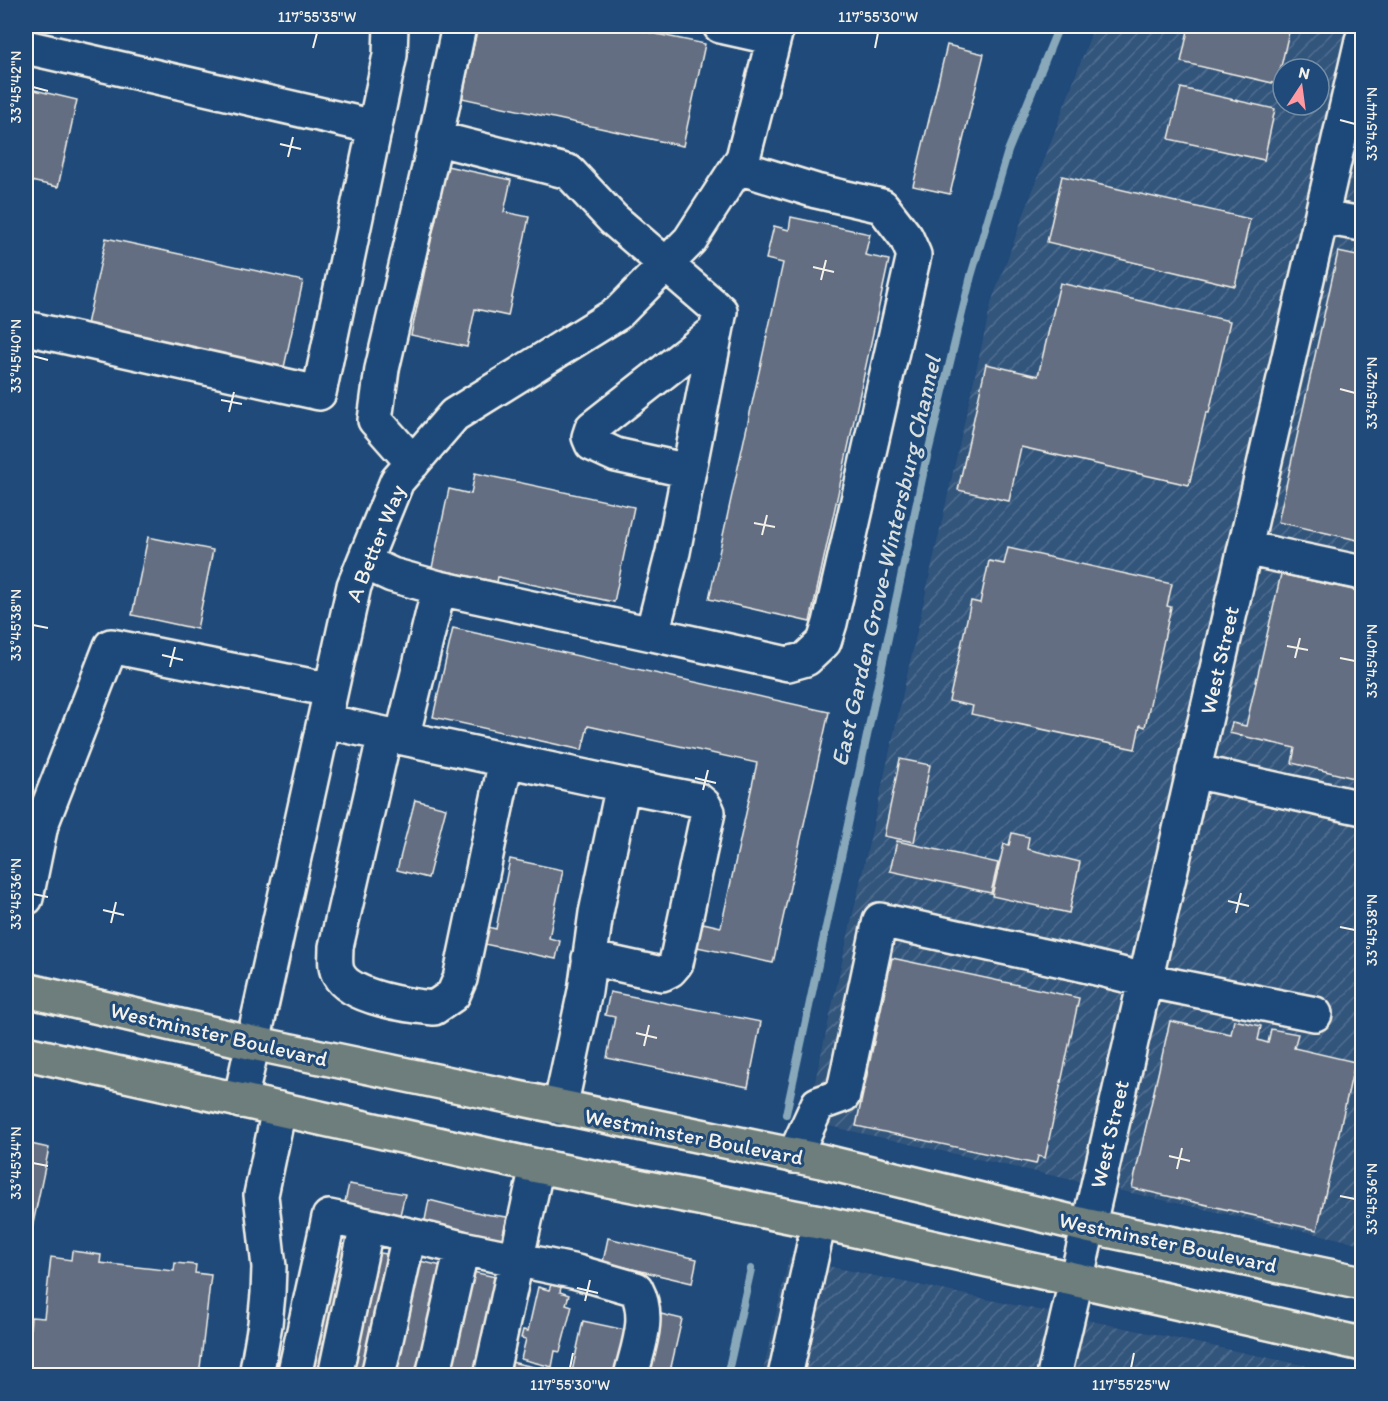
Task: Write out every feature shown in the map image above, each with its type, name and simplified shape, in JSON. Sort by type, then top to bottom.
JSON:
[{"type":"main road","name":"Westminster Boulevard","points":[[26,990],[253,1043],[794,1156],[1088,1226],[1362,1283]]},
{"type":"main road","points":[[26,1053],[537,1166],[819,1222],[1362,1344]]},
{"type":"street","points":[[26,328],[319,393],[390,56],[391,26]]},
{"type":"street","points":[[413,463],[375,420],[382,369],[459,26]]},
{"type":"street","points":[[720,26],[776,32]]},
{"type":"street","name":"A Better Way","points":[[240,1101],[354,586],[398,481],[454,415],[618,313],[690,240],[743,158],[776,32]]},
{"type":"street","name":"West Street","points":[[1054,1376],[1362,40]]},
{"type":"street","points":[[26,47],[375,127]]},
{"type":"street","points":[[435,138],[569,172],[614,219],[665,266],[720,311],[673,552],[652,634]]},
{"type":"street","points":[[364,562],[392,574],[439,588],[788,664],[806,659],[824,642],[914,255],[906,237],[882,206],[816,191],[738,167]]},
{"type":"street","points":[[1322,217],[1362,224]]},
{"type":"street","points":[[689,471],[616,455],[592,444],[589,437],[592,428],[716,331]]},
{"type":"street","points":[[1245,548],[1362,573]]},
{"type":"street","points":[[439,588],[393,736],[336,947],[335,966],[346,985],[388,1000],[434,1008],[453,995],[460,979],[506,760]]},
{"type":"street","points":[[26,898],[41,825],[111,646],[331,690]]},
{"type":"street","points":[[324,721],[698,800],[704,805],[708,813],[676,963],[662,974],[589,958]]},
{"type":"street","points":[[1193,771],[1362,808]]},
{"type":"street","points":[[560,1108],[585,991],[589,958],[623,785]]},
{"type":"street","points":[[794,1156],[818,1104],[843,1095],[880,920],[1145,980],[1315,1014]]},
{"type":"street","points":[[256,1376],[265,1324],[269,1267],[261,1195],[279,1109]]},
{"type":"street","points":[[491,1376],[537,1166]]},
{"type":"street","points":[[294,1376],[329,1217],[577,1272],[636,1290],[642,1300],[644,1320],[631,1376]]},
{"type":"street","points":[[785,1376],[819,1222]]},
{"type":"street","points":[[335,1376],[367,1225]]},
{"type":"street","points":[[378,1376],[409,1235]]},
{"type":"street","points":[[433,1376],[462,1248]]},
{"type":"shaded area","points":[[1094,26],[1362,26],[1362,1244],[806,1121],[992,300]]},
{"type":"shaded area","points":[[789,1258],[1351,1375],[762,1376]]},
{"type":"building","points":[[478,26],[496,26],[517,30],[518,26],[618,26],[705,44],[683,146],[462,98]]},
{"type":"building","points":[[1189,26],[1274,26],[1273,28],[1289,32],[1283,57],[1271,57],[1271,83],[1181,62]]},
{"type":"building","points":[[947,45],[984,54],[950,194],[913,186]]},
{"type":"building","points":[[26,88],[77,100],[58,187],[26,180]]},
{"type":"building","points":[[1181,88],[1271,108],[1271,117],[1273,117],[1264,160],[1169,139]]},
{"type":"building","points":[[447,166],[511,180],[504,212],[529,217],[508,316],[475,309],[467,347],[411,335]]},
{"type":"building","points":[[1062,176],[1250,219],[1235,286],[1047,242]]},
{"type":"building","points":[[791,217],[870,234],[865,255],[889,260],[810,622],[709,599],[783,263],[766,259],[774,226],[789,230]]},
{"type":"building","points":[[106,238],[303,281],[283,372],[86,329]]},
{"type":"building","points":[[1338,252],[1362,257],[1362,541],[1278,522]]},
{"type":"building","points":[[1060,283],[1230,321],[1209,413],[1206,413],[1189,485],[1021,447],[1009,501],[958,490],[986,364],[1038,376]]},
{"type":"building","points":[[475,473],[634,507],[614,602],[498,577],[497,582],[432,568],[449,489],[471,494]]},
{"type":"building","points":[[148,537],[213,550],[197,629],[132,615]]},
{"type":"building","points":[[1008,548],[1172,584],[1167,606],[1171,607],[1145,727],[1140,725],[1135,749],[971,714],[973,706],[949,701],[971,601],[980,603],[989,561],[1004,564]]},
{"type":"building","points":[[1281,574],[1362,592],[1362,780],[1292,763],[1295,748],[1229,733],[1232,723],[1246,726]]},
{"type":"building","points":[[453,628],[829,712],[773,963],[697,947],[703,923],[721,927],[757,763],[588,726],[582,750],[433,717]]},
{"type":"building","points":[[900,759],[930,765],[914,842],[884,836]]},
{"type":"building","points":[[415,800],[446,808],[428,878],[397,870]]},
{"type":"building","points":[[1012,833],[1029,837],[1027,849],[1080,862],[1069,913],[992,896],[1004,844],[1009,845]]},
{"type":"building","points":[[897,841],[998,863],[991,893],[890,871]]},
{"type":"building","points":[[510,859],[563,870],[549,938],[560,941],[556,959],[484,944],[488,927],[496,929]]},
{"type":"building","points":[[892,958],[1079,998],[1045,1158],[1038,1156],[1036,1164],[856,1126]]},
{"type":"building","points":[[610,992],[761,1022],[748,1087],[607,1058],[615,1017],[605,1015]]},
{"type":"building","points":[[1234,1020],[1261,1026],[1258,1040],[1268,1043],[1271,1029],[1298,1034],[1294,1048],[1355,1062],[1317,1230],[1132,1188],[1170,1021],[1231,1034]]},
{"type":"building","points":[[26,1143],[49,1148],[31,1233],[26,1232]]},
{"type":"building","points":[[349,1184],[405,1194],[399,1219],[344,1206]]},
{"type":"building","points":[[429,1200],[484,1214],[507,1217],[501,1242],[424,1225]]},
{"type":"building","points":[[608,1238],[697,1259],[692,1283],[603,1262]]},
{"type":"building","points":[[335,1243],[357,1248],[327,1376],[305,1376]]},
{"type":"building","points":[[72,1251],[101,1255],[100,1263],[174,1271],[175,1263],[196,1265],[195,1273],[211,1275],[199,1376],[26,1376],[31,1317],[44,1318],[51,1257],[71,1260]]},
{"type":"building","points":[[370,1251],[392,1255],[365,1376],[342,1376]]},
{"type":"building","points":[[415,1260],[451,1268],[426,1376],[389,1376]]},
{"type":"building","points":[[464,1270],[500,1278],[479,1376],[441,1376]]},
{"type":"building","points":[[551,1285],[561,1287],[560,1292],[569,1295],[566,1304],[572,1306],[560,1352],[555,1351],[552,1367],[521,1359],[526,1339],[521,1338],[523,1330],[528,1331],[538,1287],[549,1290]]},
{"type":"building","points":[[661,1314],[682,1319],[669,1376],[647,1376]]},
{"type":"building","points":[[583,1321],[630,1331],[621,1376],[571,1376]]},
{"type":"building","points":[[511,1362],[557,1372],[556,1376],[508,1376]]},
{"type":"waterway","name":"East Garden Grove-Wintersburg Channel","points":[[786,1114],[925,465],[971,276],[1008,151],[1059,26]]},
{"type":"waterway","name":"East Garden Grove-Wintersburg Channel","points":[[727,1376],[751,1269]]}]
